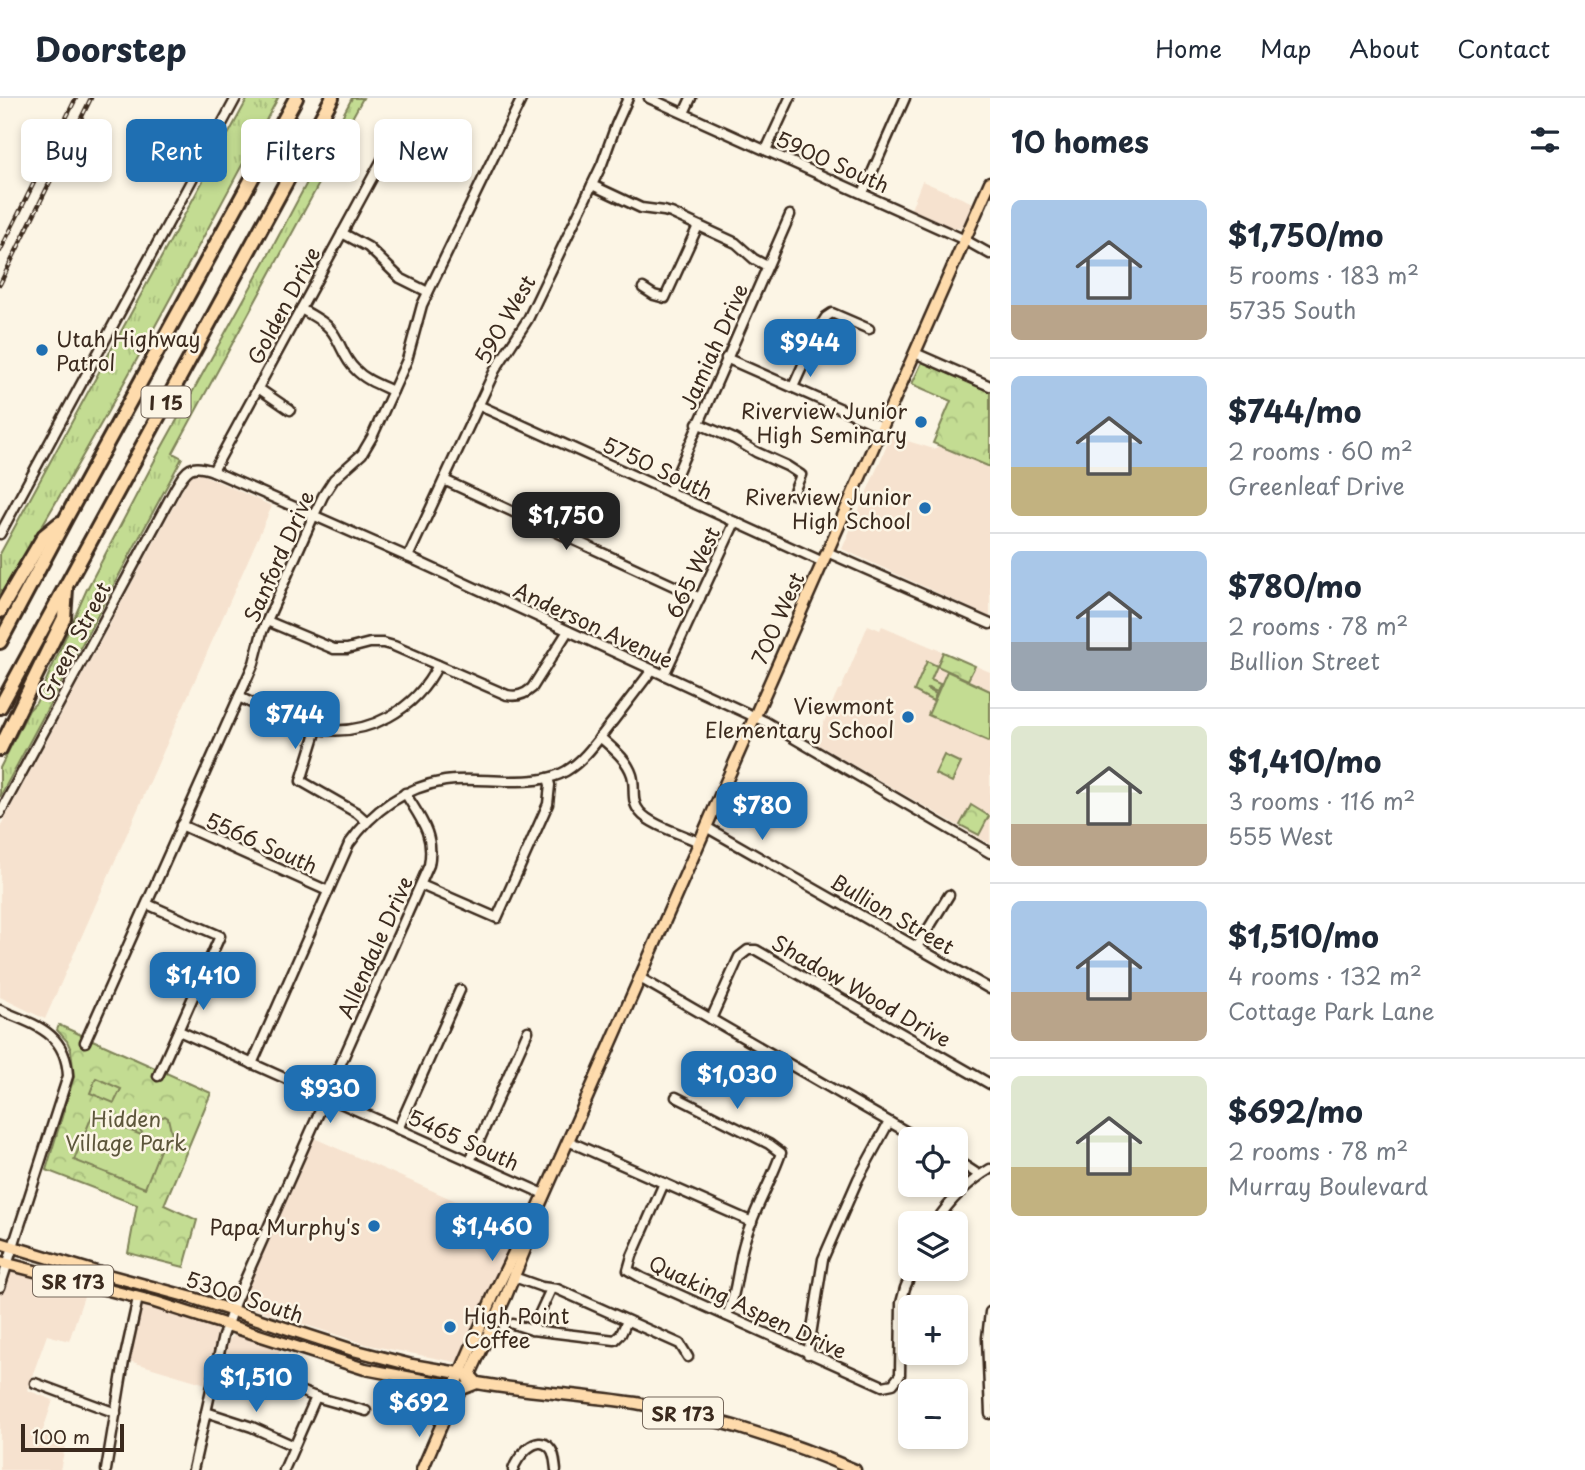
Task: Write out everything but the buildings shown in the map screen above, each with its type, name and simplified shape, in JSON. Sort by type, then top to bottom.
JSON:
[{"type":"highway","name":"I 15","points":[[0,642],[296,98]]},
{"type":"highway","name":"I 15","points":[[0,707],[332,98]]},
{"type":"highway","points":[[0,611],[44,536],[66,518]]},
{"type":"highway","points":[[0,749],[64,618],[66,586]]},
{"type":"main road","name":"700 West","points":[[469,1377],[516,1248],[528,1223],[532,1222],[990,182]]},
{"type":"main road","name":"700 West","points":[[469,1377],[514,1277],[534,1227],[532,1222]]},
{"type":"main road","name":"5300 South","points":[[0,1243],[193,1298],[373,1356],[469,1377],[673,1410],[760,1434],[855,1470]]},
{"type":"main road","name":"5300 South","points":[[4,1263],[227,1324],[365,1369],[457,1390],[469,1377]]},
{"type":"main road","points":[[422,1470],[457,1390],[469,1377]]},
{"type":"street","points":[[0,534],[236,98]]},
{"type":"street","name":"Sanford Drive","points":[[85,1042],[254,663],[262,632],[314,515],[334,479],[357,459],[368,445],[410,350],[418,317],[428,292],[522,98]]},
{"type":"street","name":"590 West","points":[[408,558],[499,362],[528,319],[602,164],[628,98]]},
{"type":"street","name":"5900 South","points":[[649,98],[863,193],[990,254]]},
{"type":"street","points":[[684,113],[691,98]]},
{"type":"street","points":[[766,150],[790,98]]},
{"type":"street","points":[[863,193],[905,98]]},
{"type":"street","name":"Golden Drive","points":[[213,471],[374,174]]},
{"type":"street","points":[[592,185],[641,208],[664,211],[736,243],[754,259],[767,266]]},
{"type":"street","name":"Jamiah Drive","points":[[669,492],[790,215]]},
{"type":"street","points":[[643,288],[665,298],[698,226]]},
{"type":"street","points":[[342,233],[368,247],[400,278],[428,292]]},
{"type":"street","points":[[301,309],[331,330],[350,364],[361,375],[393,391]]},
{"type":"street","points":[[793,387],[828,314],[832,313],[869,329]]},
{"type":"street","points":[[915,353],[990,386]]},
{"type":"street","points":[[726,358],[883,427]]},
{"type":"street","points":[[258,388],[290,410]]},
{"type":"street","name":"5750 South","points":[[478,405],[735,522],[990,624]]},
{"type":"street","points":[[697,423],[734,439],[801,475],[793,494]]},
{"type":"street","name":"Green Street","points":[[0,813],[176,486],[191,468],[200,467],[213,471]]},
{"type":"street","name":"Anderson Avenue","points":[[213,471],[766,722],[990,853]]},
{"type":"street","points":[[444,480],[699,598]]},
{"type":"street","name":"665 West","points":[[664,676],[735,522]]},
{"type":"street","points":[[267,621],[334,649],[383,643],[515,696],[532,688],[568,631]]},
{"type":"street","points":[[239,697],[317,729],[357,729],[387,719],[411,702],[438,665]]},
{"type":"street","points":[[251,1064],[349,844],[366,821],[385,805],[424,786],[446,781],[526,781],[548,778],[564,772],[578,763],[652,670]]},
{"type":"street","points":[[317,729],[301,781],[366,821]]},
{"type":"street","points":[[600,737],[628,765],[634,783],[633,800],[639,811],[652,821],[699,842]]},
{"type":"street","points":[[421,885],[497,918],[548,804],[548,778]]},
{"type":"street","name":"Allendale Drive","points":[[193,1470],[231,1311],[429,865],[431,845],[422,821],[405,793]]},
{"type":"street","name":"5566 South","points":[[181,825],[328,891]]},
{"type":"street","name":"Bullion Street","points":[[706,827],[990,989]]},
{"type":"street","points":[[917,947],[949,895]]},
{"type":"street","points":[[147,904],[220,936],[158,1076]]},
{"type":"street","name":"Shadow Wood Drive","points":[[711,1019],[739,957],[748,950],[757,950],[990,1084]]},
{"type":"street","points":[[640,978],[899,1127]]},
{"type":"street","points":[[398,1129],[460,990]]},
{"type":"street","points":[[0,1010],[39,1027],[55,1038],[65,1056],[68,1076],[13,1247],[4,1263],[0,1287]]},
{"type":"street","name":"5465 South","points":[[178,1031],[544,1194]]},
{"type":"street","points":[[470,1161],[528,1031]]},
{"type":"street","points":[[676,1097],[769,1144],[781,1153],[743,1247],[736,1292],[727,1316]]},
{"type":"street","points":[[808,1354],[823,1259],[858,1179],[890,1122]]},
{"type":"street","points":[[568,1141],[752,1222]]},
{"type":"street","points":[[968,1168],[979,1175]]},
{"type":"street","points":[[944,1211],[979,1175],[990,1169]]},
{"type":"street","name":"Quaking Aspen Drive","points":[[664,1183],[628,1270],[883,1386],[893,1384],[901,1372],[901,1303],[908,1281]]},
{"type":"street","points":[[514,1277],[557,1289],[680,1344],[688,1357]]},
{"type":"street","points":[[532,1330],[551,1289]]},
{"type":"street","points":[[106,1470],[124,1361],[138,1298]]},
{"type":"street","points":[[990,1312],[987,1338],[990,1414]]},
{"type":"street","points":[[513,1324],[532,1330],[615,1340],[627,1321]]},
{"type":"street","points":[[276,1382],[316,1397],[366,1410]]},
{"type":"street","points":[[36,1383],[116,1413]]},
{"type":"street","points":[[284,1470],[316,1397]]},
{"type":"street","points":[[206,1412],[252,1427],[294,1446]]},
{"type":"street","points":[[513,1470],[515,1463],[531,1445],[541,1443],[551,1448],[556,1470]]},
{"type":"shaded area","points":[[922,181],[973,203],[962,227],[954,228],[911,209]]},
{"type":"shaded area","name":"Riverview Junior High School","points":[[891,436],[934,449],[939,446],[990,467],[990,617],[842,549]]},
{"type":"shaded area","points":[[197,472],[272,506],[45,1019],[0,997],[0,827],[191,474]]},
{"type":"shaded area","name":"Viewmont Elementary School","points":[[868,625],[880,630],[882,626],[990,672],[990,844],[815,743]]},
{"type":"shaded area","points":[[314,1138],[521,1230],[460,1363],[369,1345],[240,1304]]},
{"type":"shaded area","points":[[0,1269],[86,1290],[69,1341],[47,1335],[27,1390],[53,1400],[43,1430],[67,1439],[60,1470],[0,1470]]},
{"type":"shaded area","points":[[148,1306],[216,1328],[206,1384],[129,1361],[140,1312],[143,1307]]},
{"type":"shaded area","points":[[234,1335],[280,1349],[267,1398],[220,1382],[229,1340]]},
{"type":"green space","points":[[248,98],[278,98],[267,119],[241,119],[241,167],[108,411],[0,595],[0,554],[202,182],[227,182],[227,137]]},
{"type":"green space","points":[[352,98],[363,98],[351,119],[341,119]]},
{"type":"green space","points":[[307,182],[320,182],[173,453],[182,458],[0,797],[0,768],[29,710],[36,703],[87,589]]},
{"type":"green space","points":[[922,362],[990,391],[990,467],[933,443],[951,401],[912,384]]},
{"type":"green space","points":[[943,652],[975,666],[968,680],[937,666]]},
{"type":"green space","points":[[927,661],[937,666],[931,680],[940,684],[937,692],[927,689],[936,694],[933,701],[914,691]]},
{"type":"green space","points":[[947,671],[990,691],[990,742],[928,715]]},
{"type":"green space","points":[[944,755],[961,763],[952,782],[935,774]]},
{"type":"green space","points":[[971,805],[989,816],[979,835],[960,825]]},
{"type":"green space","name":"Hidden Village Park","points":[[59,1025],[211,1093],[164,1205],[197,1220],[184,1267],[128,1253],[137,1205],[46,1170],[74,1077],[71,1050],[57,1030]]},
{"type":"green space","points":[[96,1078],[121,1089],[114,1103],[90,1093]]},
{"type":"green space","points":[[92,1116],[144,1136],[139,1128],[165,1116],[168,1118],[174,1144],[162,1145],[145,1188],[74,1160]]},
{"type":"railway","points":[[0,251],[76,98]]},
{"type":"railway","points":[[0,284],[91,98]]},
{"type":"place","name":"Utah Highway Patrol","points":[[42,350]]},
{"type":"place","name":"Riverview Junior High Seminary","points":[[921,422]]},
{"type":"place","name":"Riverview Junior High School","points":[[925,508]]},
{"type":"place","name":"Viewmont Elementary School","points":[[908,717]]},
{"type":"place","name":"Papa Murphy's","points":[[374,1226]]},
{"type":"place","name":"High Point Coffee","points":[[450,1327]]}]
